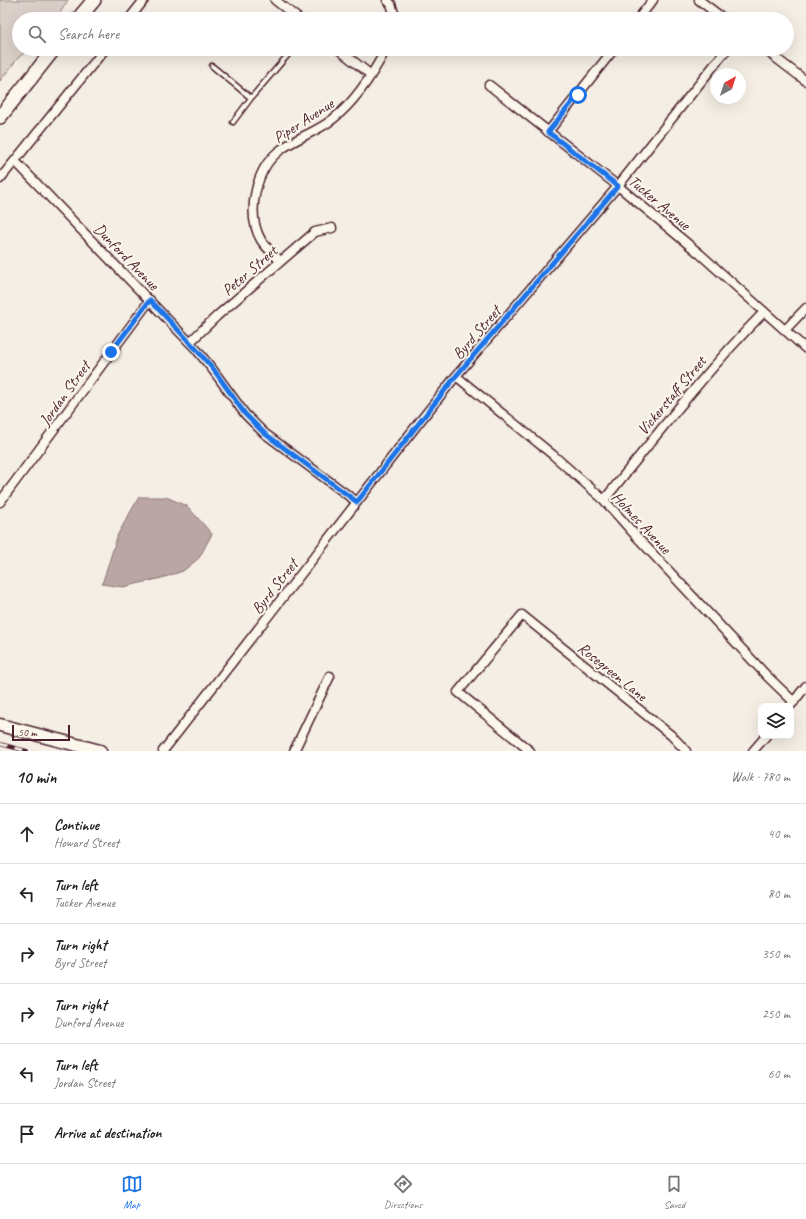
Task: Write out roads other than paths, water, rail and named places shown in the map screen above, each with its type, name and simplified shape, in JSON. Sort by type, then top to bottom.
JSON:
[{"type":"main road","points":[[84,12],[94,0]]},
{"type":"main road","points":[[0,117],[48,56]]},
{"type":"main road","points":[[0,724],[100,751]]},
{"type":"street","points":[[135,12],[144,0]]},
{"type":"street","points":[[275,0],[290,12]]},
{"type":"street","points":[[387,0],[391,4],[394,12]]},
{"type":"street","points":[[644,12],[653,0]]},
{"type":"street","points":[[699,0],[715,12]]},
{"type":"street","points":[[0,179],[99,56]]},
{"type":"street","points":[[347,56],[371,75]]},
{"type":"street","name":"Piper Avenue","points":[[280,261],[262,241],[256,226],[254,205],[257,184],[265,167],[277,152],[332,120],[347,107],[376,68],[382,56]]},
{"type":"street","points":[[548,132],[608,56]]},
{"type":"street","name":"Byrd Street","points":[[164,751],[456,376],[618,186],[721,56]]},
{"type":"street","points":[[773,56],[806,81]]},
{"type":"street","name":"Tucker Avenue","points":[[489,84],[618,186],[700,254],[806,349]]},
{"type":"street","name":"Dunford Avenue","points":[[15,161],[190,342],[214,370],[245,414],[264,433],[357,502]]},
{"type":"street","name":"Peter Street","points":[[190,342],[218,315],[315,232],[332,228]]},
{"type":"street","name":"Jordan Street","points":[[0,502],[150,300]]},
{"type":"street","points":[[785,330],[806,308]]},
{"type":"street","name":"Vickerstaff Street","points":[[604,500],[704,376],[764,312]]},
{"type":"street","name":"Holmes Avenue","points":[[456,376],[553,455],[604,500],[791,703]]},
{"type":"street","name":"Rosegreen Lane","points":[[530,751],[458,692],[522,614],[672,736],[686,751]]},
{"type":"street","points":[[294,751],[330,676]]},
{"type":"street","points":[[793,703],[806,686]]},
{"type":"street","points":[[753,751],[763,739]]},
{"type":"lane","points":[[232,122],[287,56]]},
{"type":"lane","points":[[212,66],[251,98]]},
{"type":"railway","points":[[0,744],[27,751]]}]
